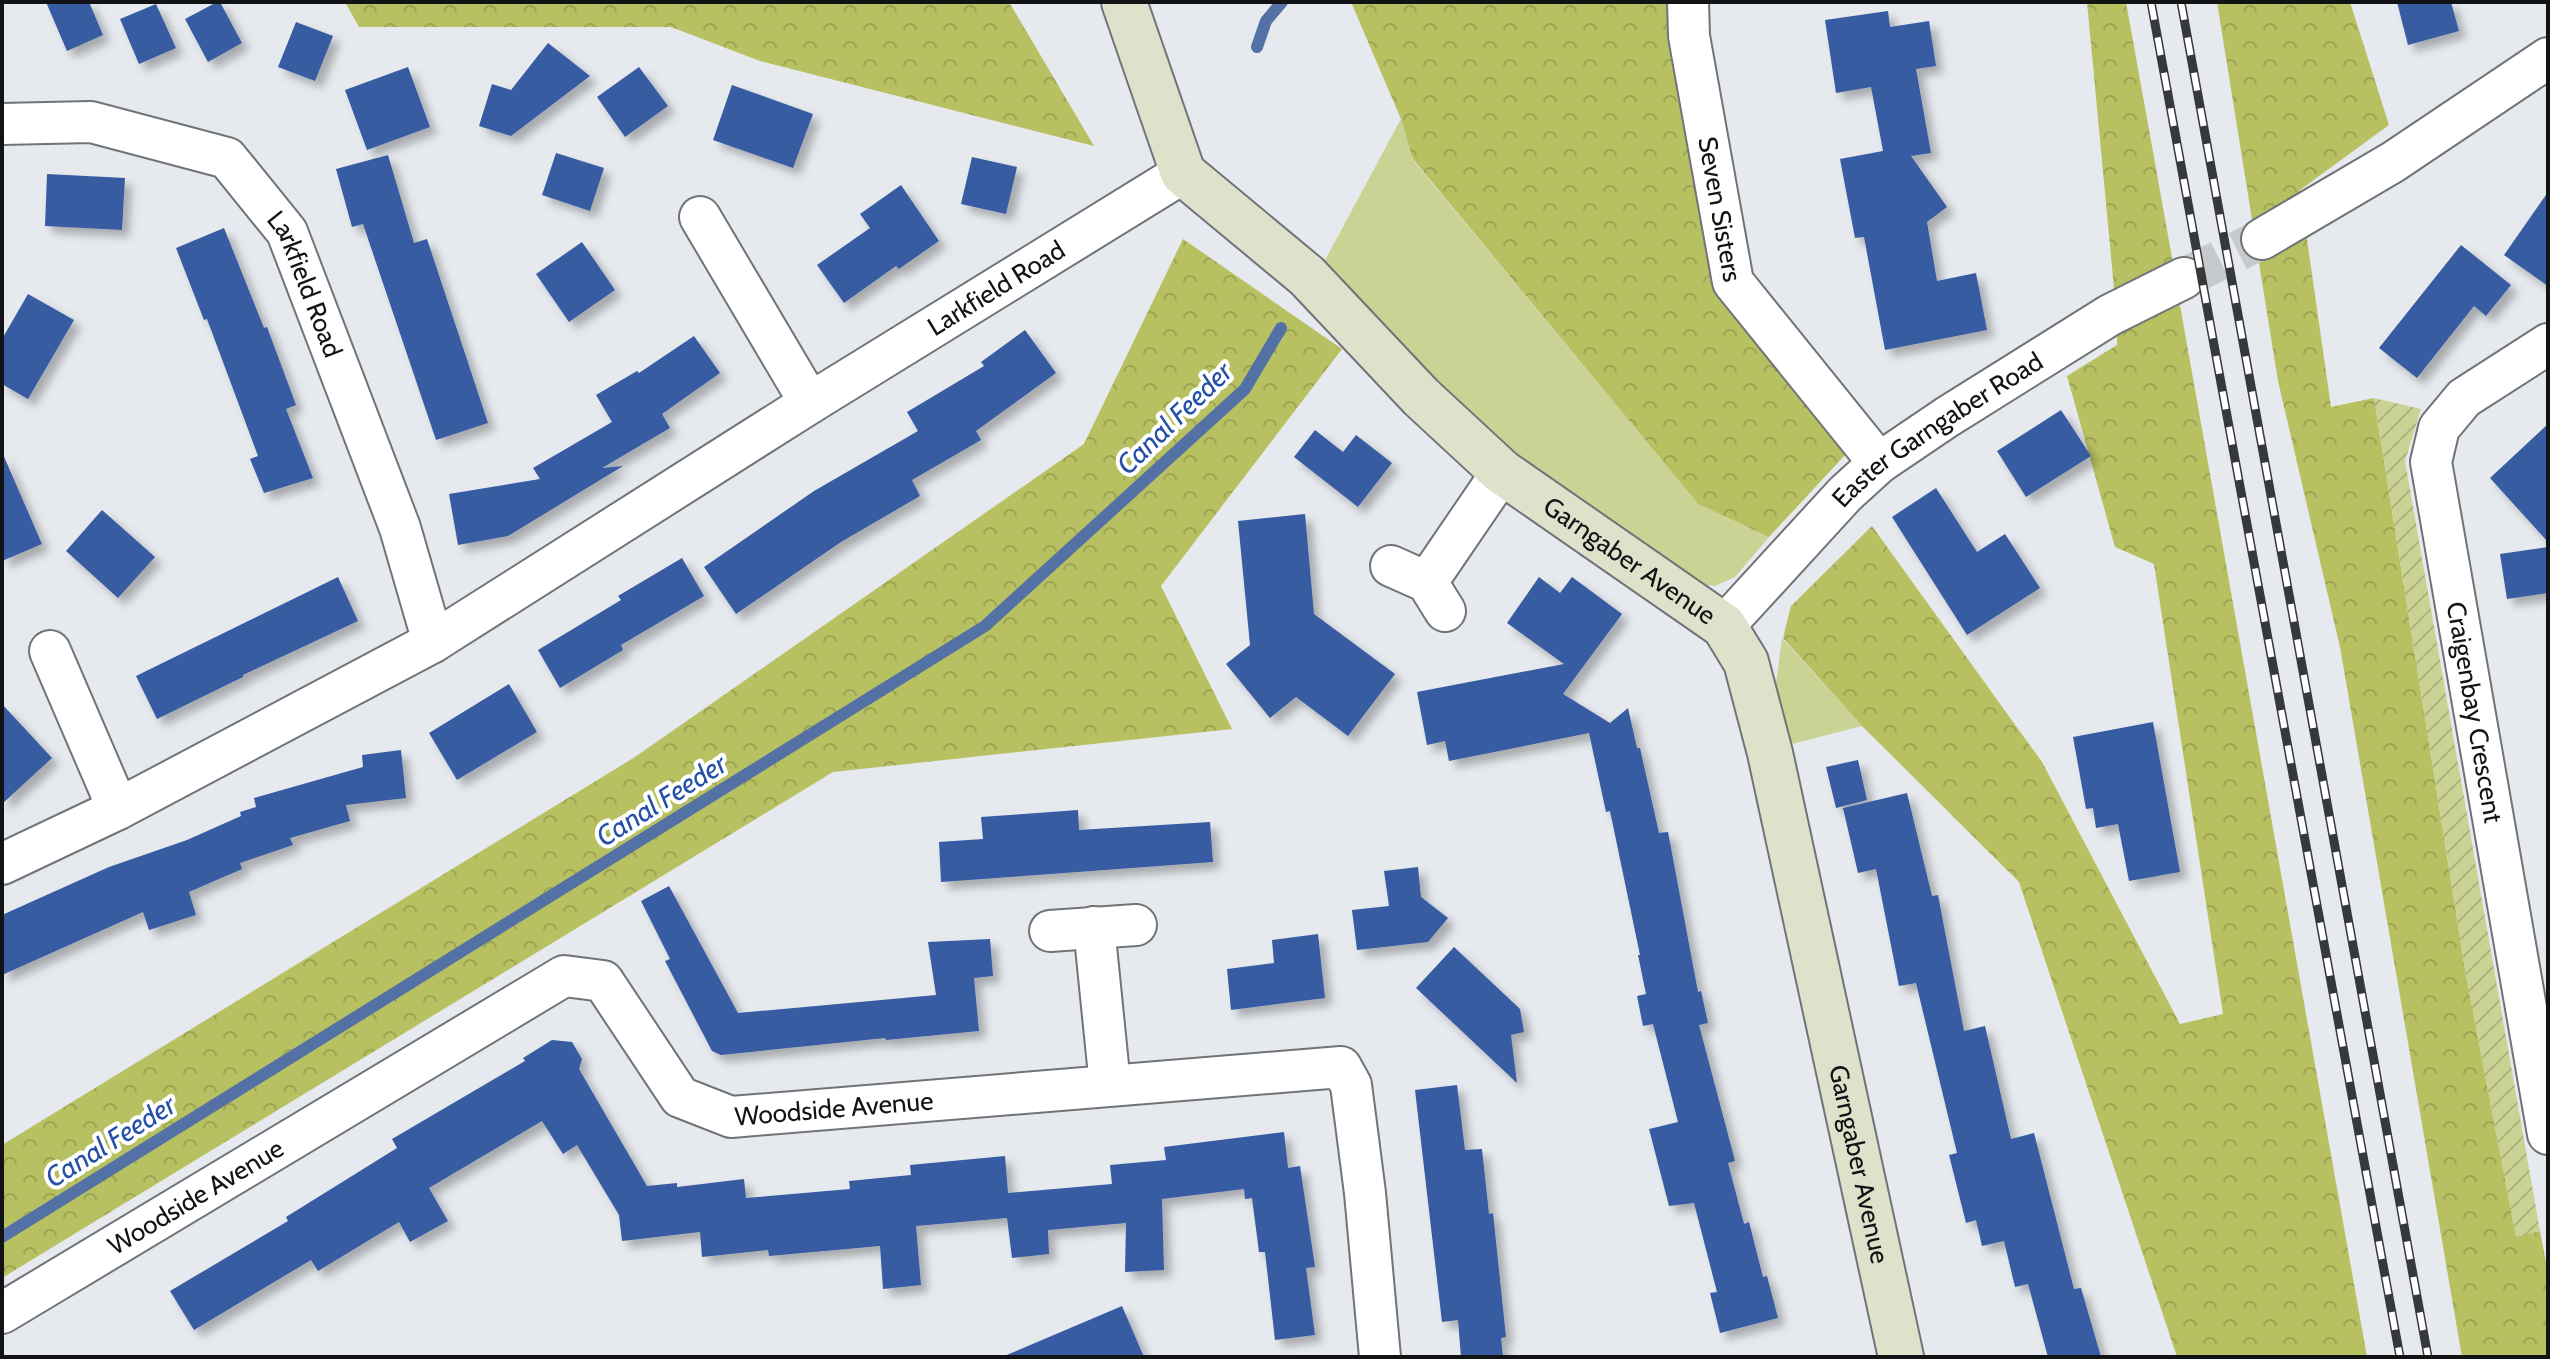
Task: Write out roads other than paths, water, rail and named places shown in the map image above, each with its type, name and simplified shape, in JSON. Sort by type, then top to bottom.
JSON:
[{"type":"street","points":[[1124,2],[1183,173]]},
{"type":"street","name":"Seven Sisters","points":[[1688,2],[1689,36],[1733,282],[1879,463]]},
{"type":"street","points":[[2262,239],[2393,162],[2548,58]]},
{"type":"street","name":"Larkfield Road","points":[[2,124],[91,122],[227,158],[287,232],[400,528],[433,642]]},
{"type":"street","name":"Larkfield Road","points":[[2,864],[118,809],[433,642],[810,403],[1183,173]]},
{"type":"street","name":"Garngaber Avenue","points":[[1183,173],[1307,276],[1421,397],[1502,472],[1724,626],[1746,662],[1770,753],[1901,1357]]},
{"type":"street","points":[[700,217],[810,403]]},
{"type":"street","name":"Easter Garngaber Road","points":[[1724,626],[1845,494],[1879,463],[2110,315],[2184,278]]},
{"type":"street","name":"Craigenbay Crescent","points":[[2548,344],[2464,398],[2439,428],[2431,462],[2548,1134]]},
{"type":"street","points":[[1391,566],[1436,597],[1502,472]]},
{"type":"street","points":[[50,651],[118,809]]},
{"type":"street","points":[[1050,931],[1136,925]]},
{"type":"street","points":[[1094,927],[1110,1085]]},
{"type":"street","name":"Woodside Avenue","points":[[2,1313],[564,976],[603,981],[680,1097],[731,1117],[1341,1067],[1351,1085],[1365,1193],[1380,1357]]},
{"type":"waterway","name":"Canal Feeder","points":[[1257,47],[1266,21],[1282,2]]},
{"type":"waterway","name":"Canal Feeder","points":[[2,1237],[985,626],[1245,389],[1281,328]]},
{"type":"tunnel","points":[[2184,278],[2262,239]]},
{"type":"railway","points":[[2151,2],[2400,1357]]},
{"type":"railway","points":[[2181,2],[2428,1357]]}]
